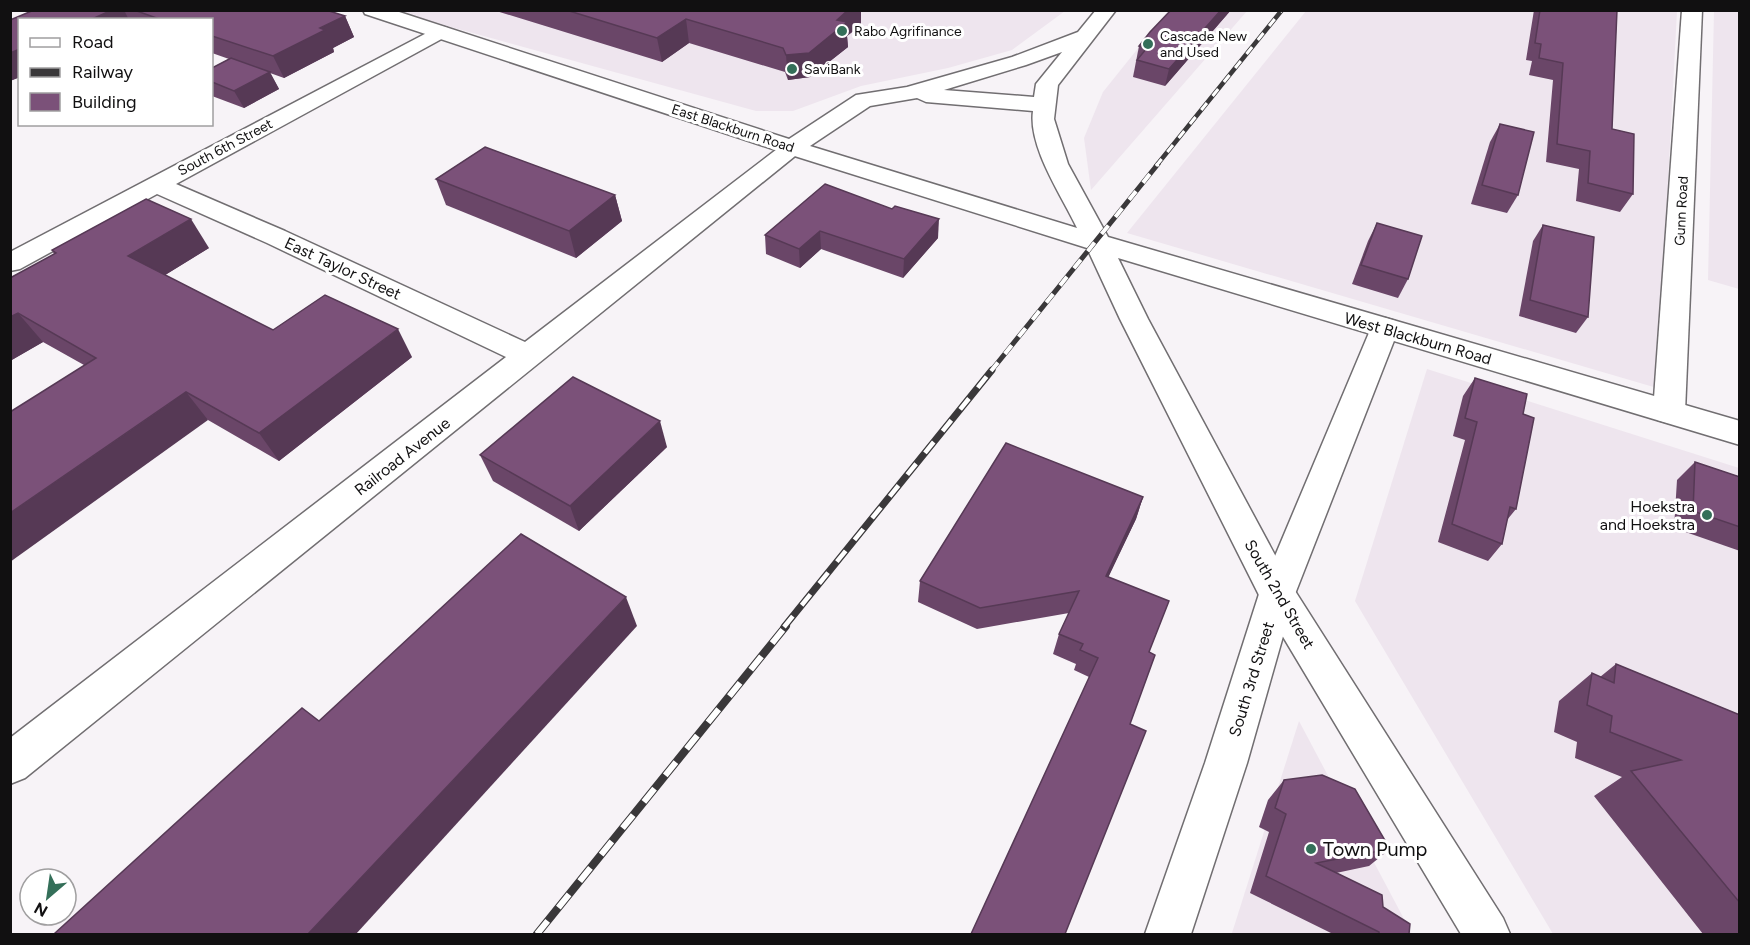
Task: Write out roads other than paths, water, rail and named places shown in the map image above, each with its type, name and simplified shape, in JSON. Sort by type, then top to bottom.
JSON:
[{"type":"street","name":"East Blackburn Road","points":[[372,10],[794,148],[1096,241]]},
{"type":"street","name":"South 2nd Street","points":[[1107,10],[1047,84],[1043,119],[1056,164],[1276,594],[1487,934]]},
{"type":"street","name":"Gunn Road","points":[[1669,412],[1692,10]]},
{"type":"street","name":"South 6th Street","points":[[10,262],[440,32]]},
{"type":"street","points":[[909,93],[1019,61],[1084,37]]},
{"type":"street","points":[[909,93],[1045,105]]},
{"type":"street","name":"Railroad Avenue","points":[[10,764],[809,135],[864,100],[909,93]]},
{"type":"street","name":"East Taylor Street","points":[[155,184],[276,237],[529,356]]},
{"type":"street","name":"West Blackburn Road","points":[[1096,241],[1740,433]]},
{"type":"street","name":"South 3rd Street","points":[[1168,934],[1226,763],[1276,594],[1384,328]]},
{"type":"railway","points":[[1156,166],[1282,10]]},
{"type":"railway","points":[[991,371],[1158,164]]},
{"type":"railway","points":[[784,627],[992,370]]},
{"type":"railway","points":[[537,934],[786,626]]},
{"type":"place","name":"Rabo Agrifinance","points":[[842,31]]},
{"type":"place","name":"Cascade New and Used","points":[[1148,44]]},
{"type":"place","name":"SaviBank","points":[[792,69]]},
{"type":"place","name":"Hoekstra and Hoekstra","points":[[1707,515]]},
{"type":"place","name":"Town Pump","points":[[1311,849]]}]
